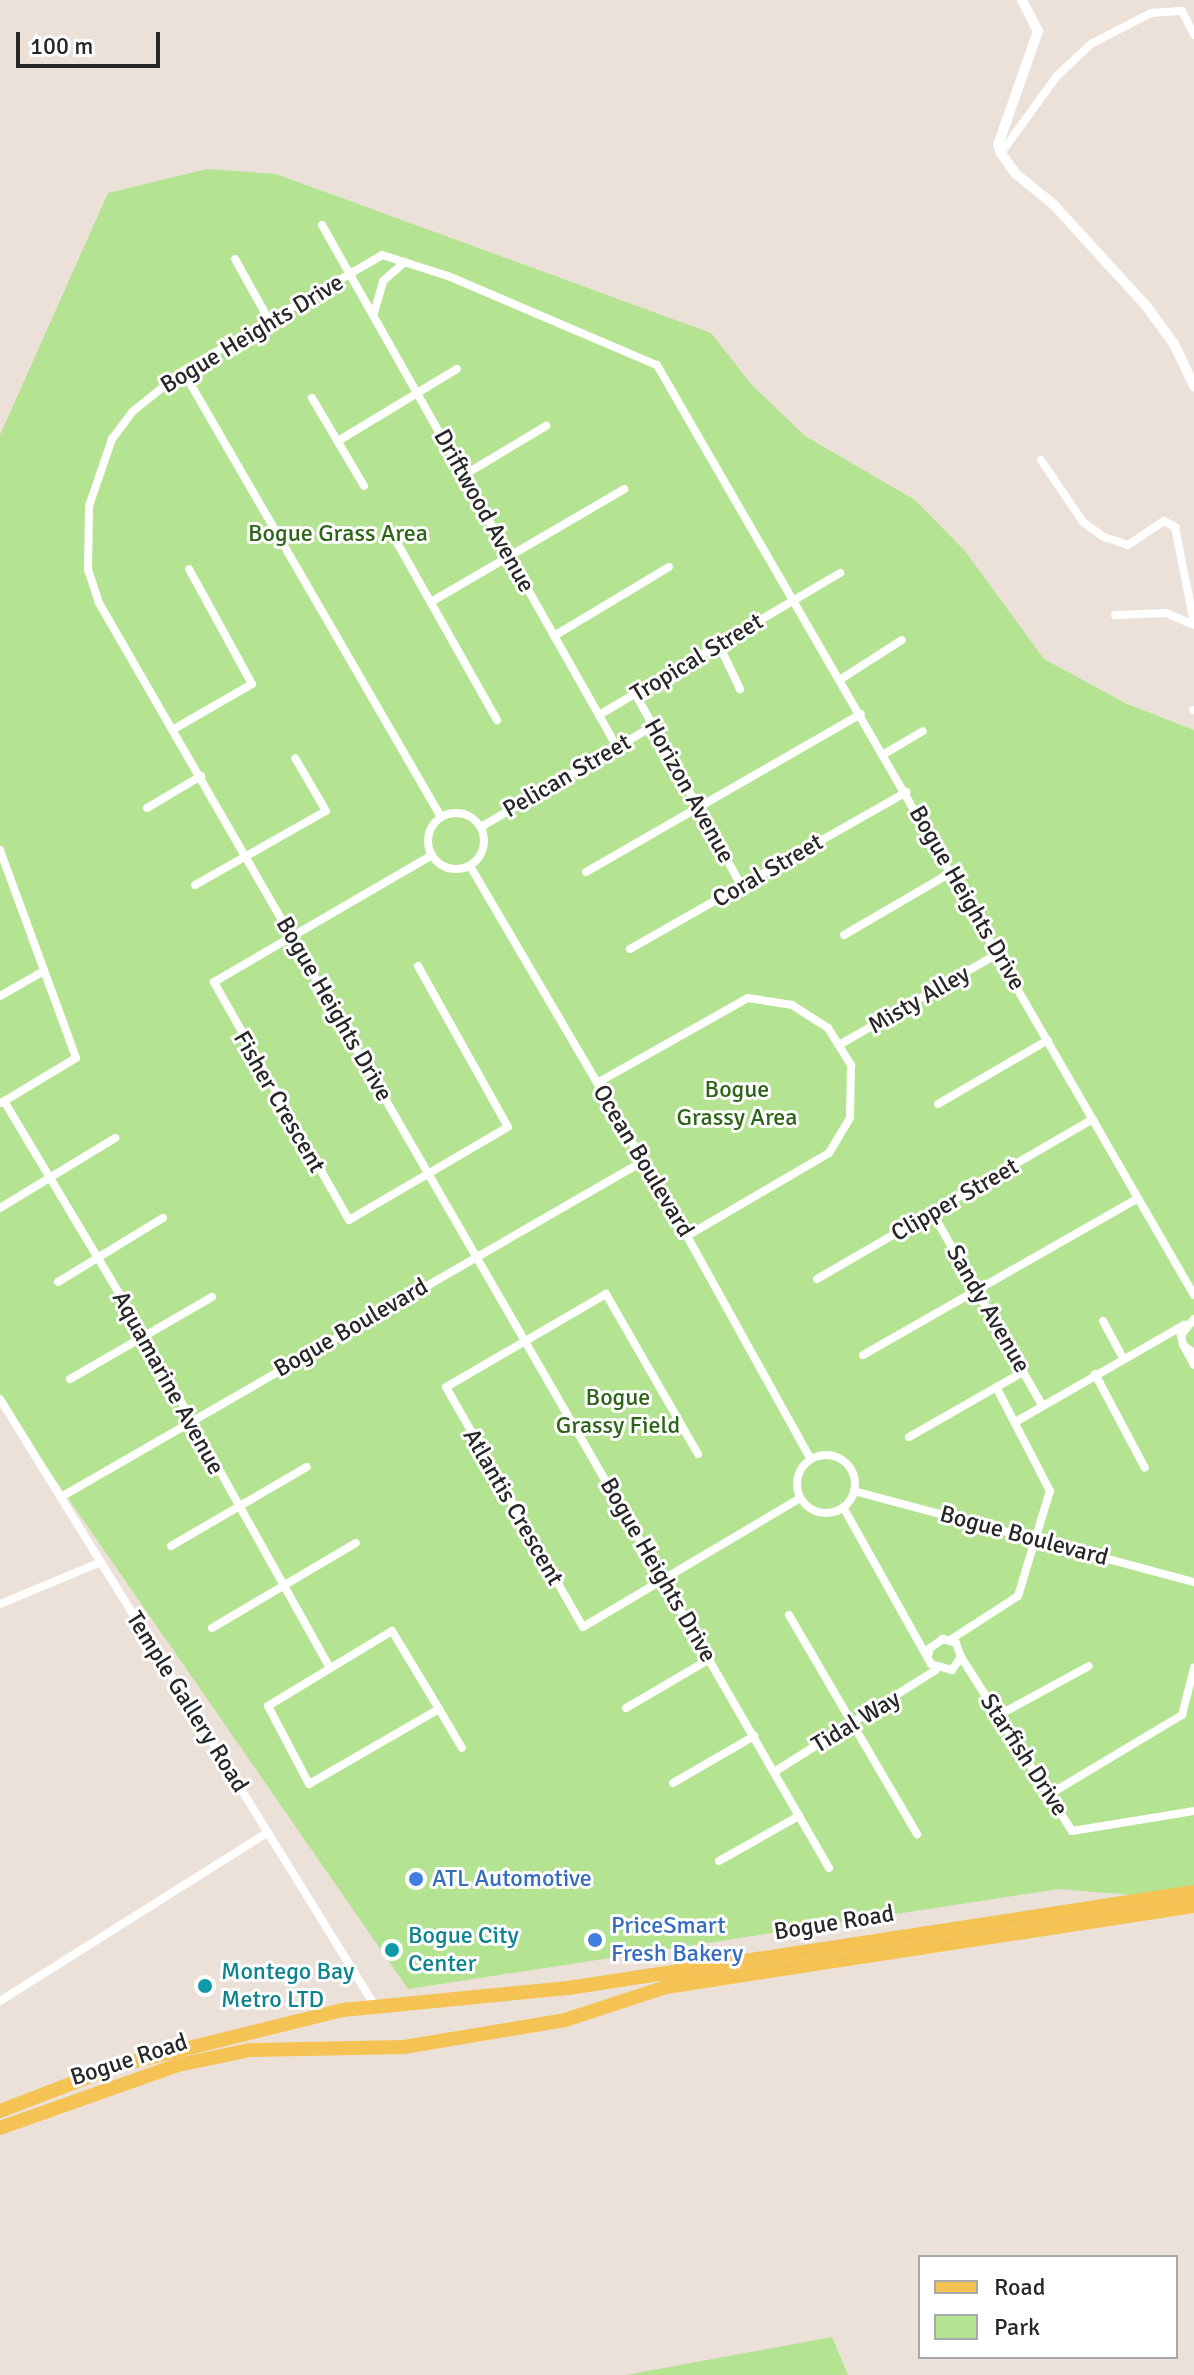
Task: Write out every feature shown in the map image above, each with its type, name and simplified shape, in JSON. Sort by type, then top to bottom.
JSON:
[{"type":"main road","name":"Bogue Road","points":[[0,2111],[120,2065],[375,2006],[459,1995],[482,1998],[1194,1892]]},
{"type":"main road","name":"Bogue Road","points":[[0,2128],[178,2065],[274,2046],[404,2047],[565,2020],[666,1987],[1194,1906]]},
{"type":"street","points":[[1022,0],[1038,31],[998,145],[1001,153],[1015,173],[1054,205],[1147,307],[1174,344],[1194,386]]},
{"type":"street","points":[[1001,153],[1057,76],[1091,44],[1151,13],[1182,11],[1194,35]]},
{"type":"street","name":"Driftwood Avenue","points":[[322,225],[617,747]]},
{"type":"street","name":"Bogue Heights Drive","points":[[829,1868],[99,603],[86,543],[89,506],[112,439],[132,412],[183,371],[382,255],[657,365],[1194,1295]]},
{"type":"street","points":[[235,259],[269,320]]},
{"type":"street","name":"Bogue Heights Drive","points":[[374,313],[383,281],[405,262]]},
{"type":"street","points":[[338,441],[457,369]]},
{"type":"street","points":[[183,371],[441,817]]},
{"type":"street","points":[[312,398],[364,486]]},
{"type":"street","points":[[464,475],[546,426]]},
{"type":"street","points":[[1041,460],[1083,522],[1104,537],[1128,545],[1164,521],[1175,527],[1194,624]]},
{"type":"street","points":[[431,602],[624,489]]},
{"type":"street","points":[[395,539],[497,720]]},
{"type":"street","points":[[554,636],[669,567]]},
{"type":"street","points":[[174,729],[252,684],[189,569]]},
{"type":"street","name":"Tropical Street","points":[[599,715],[840,573]]},
{"type":"street","points":[[1115,615],[1166,613],[1194,624]]},
{"type":"street","points":[[841,679],[902,640]]},
{"type":"street","points":[[719,645],[740,689]]},
{"type":"street","name":"Horizon Avenue","points":[[636,695],[742,887]]},
{"type":"street","points":[[586,872],[861,714]]},
{"type":"street","name":"Pelican Street","points":[[481,827],[653,726]]},
{"type":"street","points":[[884,754],[923,731]]},
{"type":"street","points":[[195,885],[326,811],[295,758]]},
{"type":"street","points":[[147,808],[201,776]]},
{"type":"street","name":"Coral Street","points":[[630,949],[906,792]]},
{"type":"street","points":[[459,813],[481,827],[482,853],[470,866],[453,869],[432,855],[430,830],[441,817],[459,813]]},
{"type":"street","points":[[0,850],[76,1060],[2,1102]]},
{"type":"street","points":[[291,935],[432,855]]},
{"type":"street","name":"Ocean Boulevard","points":[[470,866],[687,1236],[810,1458]]},
{"type":"street","points":[[844,935],[952,872]]},
{"type":"street","name":"Fisher Crescent","points":[[291,935],[217,976],[213,988],[349,1220],[429,1174]]},
{"type":"street","name":"Misty Alley","points":[[839,1045],[999,953]]},
{"type":"street","points":[[418,966],[508,1127],[429,1174]]},
{"type":"street","points":[[0,996],[42,972]]},
{"type":"street","points":[[597,1083],[748,998],[792,1005],[828,1028],[851,1065],[850,1118],[829,1153],[687,1236]]},
{"type":"street","points":[[938,1104],[1048,1040]]},
{"type":"street","name":"Aquamarine Avenue","points":[[2,1102],[145,1337],[190,1423],[329,1666]]},
{"type":"street","name":"Clipper Street","points":[[817,1279],[1093,1119]]},
{"type":"street","points":[[0,1208],[115,1138]]},
{"type":"street","name":"Bogue Boulevard","points":[[61,1497],[340,1333],[642,1162]]},
{"type":"street","points":[[863,1355],[1136,1199]]},
{"type":"street","name":"Sandy Avenue","points":[[933,1214],[1042,1405]]},
{"type":"street","points":[[58,1282],[163,1218]]},
{"type":"street","points":[[527,1340],[601,1294],[609,1297],[698,1454]]},
{"type":"street","points":[[70,1379],[212,1297]]},
{"type":"street","points":[[1194,1309],[1183,1343],[1194,1365]]},
{"type":"street","points":[[1103,1321],[1123,1358]]},
{"type":"street","points":[[1017,1421],[1189,1322]]},
{"type":"street","points":[[1167,1333],[1194,1353]]},
{"type":"street","name":"Atlantis Crescent","points":[[527,1340],[447,1386],[454,1403],[580,1626],[662,1579]]},
{"type":"street","points":[[909,1437],[1023,1372]]},
{"type":"street","points":[[1095,1374],[1145,1468]]},
{"type":"street","points":[[928,1656],[936,1642],[950,1640],[1018,1596],[1032,1538],[1050,1491],[1017,1421],[996,1387]]},
{"type":"street","name":"Temple Gallery Road","points":[[0,1399],[375,2006]]},
{"type":"street","points":[[829,1454],[847,1463],[854,1491],[843,1507],[824,1513],[800,1498],[798,1472],[810,1458],[829,1454]]},
{"type":"street","points":[[171,1546],[307,1467]]},
{"type":"street","name":"Bogue Boulevard","points":[[854,1491],[1194,1582]]},
{"type":"street","points":[[662,1579],[800,1498]]},
{"type":"street","points":[[843,1507],[936,1670],[952,1670],[961,1657],[950,1640]]},
{"type":"street","points":[[212,1628],[356,1543]]},
{"type":"street","points":[[0,1604],[101,1562]]},
{"type":"street","points":[[789,1615],[917,1834]]},
{"type":"street","points":[[439,1709],[309,1784],[268,1706],[329,1666],[392,1631],[439,1709],[462,1748]]},
{"type":"street","name":"Starfish Drive","points":[[961,1657],[1072,1831],[1194,1811]]},
{"type":"street","points":[[626,1708],[710,1659]]},
{"type":"street","points":[[999,1715],[1089,1666]]},
{"type":"street","points":[[1050,1794],[1182,1715],[1194,1668]]},
{"type":"street","name":"Tidal Way","points":[[774,1772],[936,1670]]},
{"type":"street","points":[[673,1783],[754,1736]]},
{"type":"street","points":[[719,1861],[799,1816]]},
{"type":"street","points":[[0,2001],[268,1832]]},
{"type":"green space","points":[[207,169],[276,174],[711,333],[751,384],[805,436],[915,500],[965,551],[1044,659],[1127,704],[1194,730],[1194,1900],[1059,1889],[408,1989],[0,1400],[0,435],[108,193]]},
{"type":"green space","points":[[832,2337],[848,2375],[626,2375]]},
{"type":"place","name":"ATL Automotive","points":[[416,1879]]},
{"type":"place","name":"PriceSmart Fresh Bakery","points":[[595,1940]]},
{"type":"place","name":"Bogue City Center","points":[[392,1950]]},
{"type":"place","name":"Montego Bay Metro LTD","points":[[205,1986]]},
{"type":"park label","name":"Bogue Grass Area","points":[[338,534]]},
{"type":"park label","name":"Bogue Grassy Area","points":[[737,1104]]},
{"type":"park label","name":"Bogue Grassy Field","points":[[618,1412]]}]
